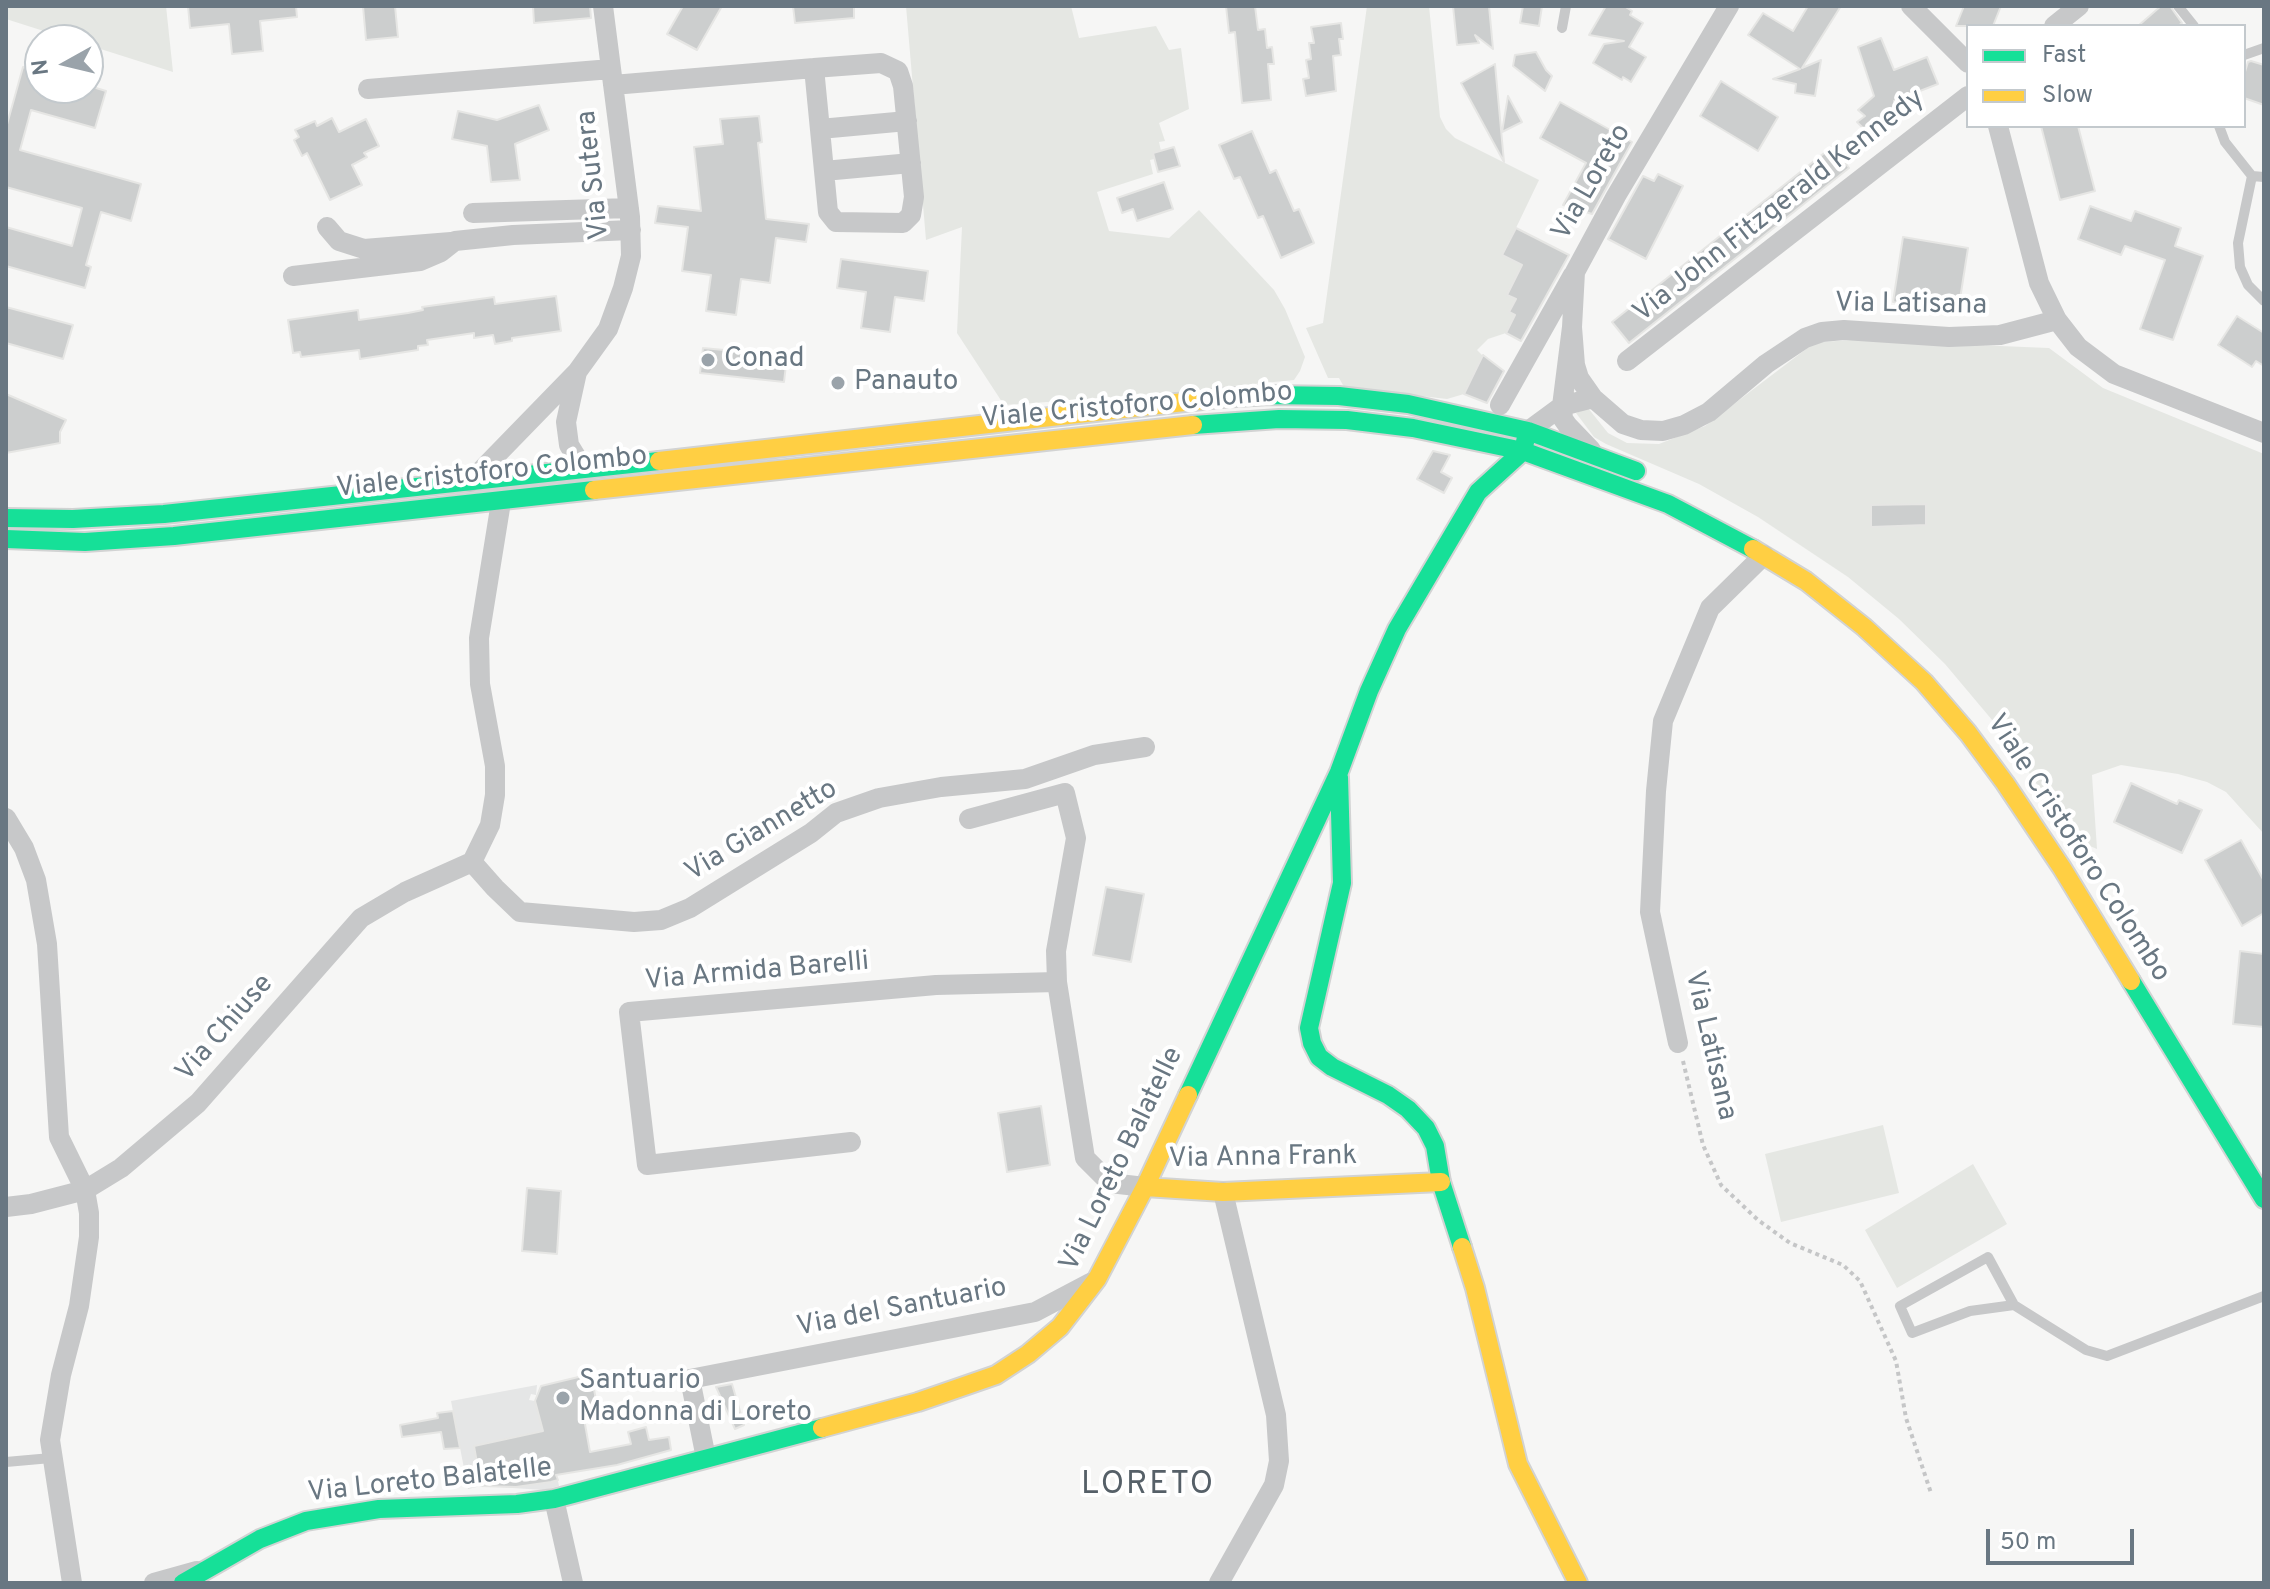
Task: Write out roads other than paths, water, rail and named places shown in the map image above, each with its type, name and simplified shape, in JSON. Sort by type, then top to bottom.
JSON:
[{"type":"main road","name":"Viale Cristoforo Colombo","points":[[6,518],[73,519],[164,514],[1188,400],[1269,395],[1339,396],[1408,404],[1526,441],[1668,504],[1764,555],[1806,581],[1864,627],[1924,682],[1968,733],[2062,868],[2264,1199]]},
{"type":"main road","name":"Viale Cristoforo Colombo","points":[[27,541],[85,542],[174,536],[1217,422],[1279,419],[1347,420],[1526,441],[1597,455],[1696,498]]},
{"type":"main road","name":"Via Loreto Balatelle","points":[[183,1583],[260,1539],[306,1521],[379,1509],[517,1504],[554,1499],[918,1402],[996,1375],[1060,1327],[1097,1279],[1145,1187],[1339,772],[1369,691],[1397,629],[1478,492],[1526,441]]},
{"type":"main road","name":"Viale Cristoforo Colombo","points":[[1751,527],[1810,564],[1869,610],[1931,667],[1976,718],[2013,767],[2071,857],[2264,1176]]},
{"type":"main road","points":[[1339,772],[1342,883],[1309,1028],[1312,1043],[1319,1057],[1332,1067],[1388,1095],[1408,1109],[1426,1128],[1435,1146],[1441,1182],[1475,1288],[1518,1464],[1578,1583]]},
{"type":"main road","name":"Via Anna Frank","points":[[1145,1187],[1223,1192],[1441,1182]]},
{"type":"street","name":"Via Sutera","points":[[577,372],[608,329],[631,256],[629,208],[603,6]]},
{"type":"street","name":"Via Loreto","points":[[1562,406],[1575,272],[1616,196],[1729,6]]},
{"type":"street","points":[[1911,6],[1966,61]]},
{"type":"street","points":[[2056,24],[2079,6]]},
{"type":"street","points":[[368,89],[881,63],[898,71],[903,86],[914,197],[911,215],[903,223],[836,222],[828,212],[814,68]]},
{"type":"street","name":"Via John Fitzgerald Kennedy","points":[[1627,361],[1966,98]]},
{"type":"street","points":[[820,129],[907,121]]},
{"type":"street","points":[[1999,128],[2039,283],[2057,320],[2078,347],[2114,374],[2264,433]]},
{"type":"street","points":[[824,171],[911,163]]},
{"type":"street","points":[[473,213],[629,208]]},
{"type":"street","points":[[327,227],[339,241],[364,249],[513,235],[631,230]]},
{"type":"street","points":[[293,276],[420,261],[441,252],[455,241]]},
{"type":"street","points":[[1500,405],[1575,272]]},
{"type":"street","name":"Via Latisana","points":[[1572,327],[1575,365],[1579,378],[1593,398],[1623,424],[1641,430],[1663,431],[1684,425],[1709,412],[1766,364],[1805,338],[1822,332],[1857,330],[1949,337],[2000,335],[2057,320]]},
{"type":"street","points":[[577,372],[566,422],[569,445],[583,468]]},
{"type":"street","points":[[470,482],[577,372]]},
{"type":"street","points":[[1526,441],[1562,406],[1593,398]]},
{"type":"street","points":[[1562,406],[1563,419],[1597,455]]},
{"type":"street","points":[[472,862],[490,825],[495,795],[495,766],[480,684],[479,638],[501,502]]},
{"type":"street","points":[[6,540],[27,541]]},
{"type":"street","name":"Via Latisana","points":[[1678,1043],[1650,912],[1663,721],[1710,608],[1764,555]]},
{"type":"street","name":"Via Giannetto","points":[[472,862],[520,912],[634,922],[661,920],[690,908],[811,833],[836,813],[879,798],[941,787],[1025,779],[1094,755],[1145,747]]},
{"type":"street","name":"Via Anna Frank","points":[[1065,767],[1065,793],[1076,838],[1056,951],[1057,982],[1085,1158],[1110,1183],[1145,1187]]},
{"type":"street","points":[[969,819],[1065,793]]},
{"type":"street","points":[[6,818],[24,848],[36,880],[47,944],[59,1137],[85,1190],[89,1237],[79,1306],[61,1375],[50,1440],[72,1583]]},
{"type":"street","name":"Via Chiuse","points":[[6,1207],[85,1190],[121,1168],[198,1103],[361,918],[405,892],[472,862]]},
{"type":"street","name":"Via Armida Barelli","points":[[851,1142],[647,1165],[629,1012],[936,985],[1057,982]]},
{"type":"street","points":[[1219,1583],[1274,1485],[1280,1451],[1276,1415],[1223,1192]]},
{"type":"street","name":"Via del Santuario","points":[[706,1458],[690,1379],[1035,1312],[1097,1279]]},
{"type":"street","points":[[554,1499],[573,1583]]},
{"type":"street","points":[[154,1583],[204,1569]]},
{"type":"lane","points":[[1562,28],[1566,6]]},
{"type":"lane","points":[[2178,6],[2192,24]]},
{"type":"lane","points":[[2220,128],[2225,142],[2252,176],[2264,177]]},
{"type":"lane","points":[[2252,176],[2238,243],[2240,267],[2248,285],[2264,301]]},
{"type":"lane","points":[[2014,1305],[1970,1311],[1912,1333],[1900,1306],[1988,1257],[2014,1305],[2086,1350],[2107,1356],[2264,1296]]},
{"type":"lane","points":[[6,1462],[51,1458]]},
{"type":"place","name":"Conad","points":[[708,360]]},
{"type":"place","name":"Panauto","points":[[838,383]]},
{"type":"place","name":"Santuario Madonna di Loreto","points":[[563,1398]]},
{"type":"district","name":"LORETO","points":[[1148,1487]]}]
